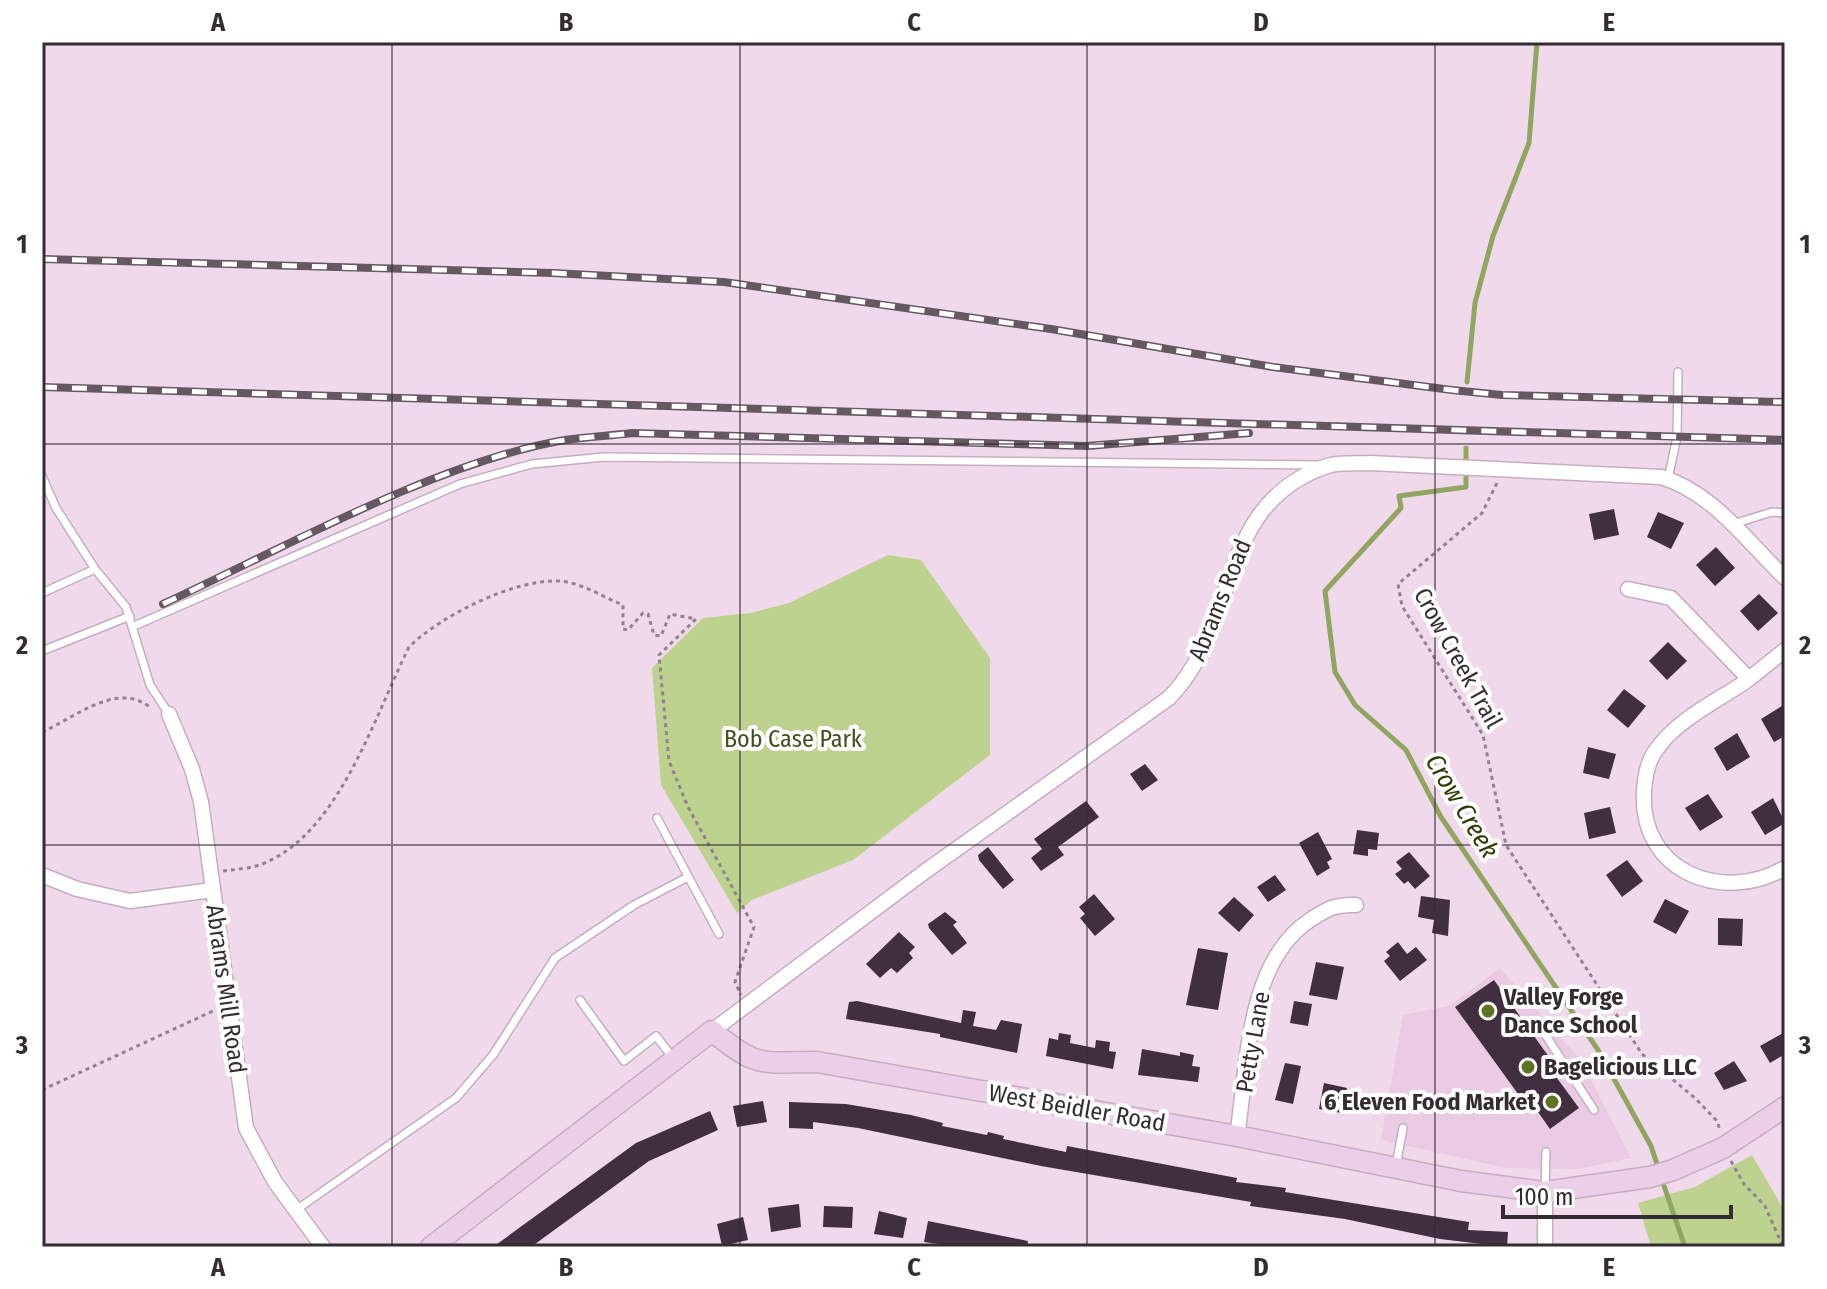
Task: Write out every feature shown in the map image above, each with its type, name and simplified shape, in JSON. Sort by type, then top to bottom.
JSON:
[{"type":"street","name":"Abrams Road","points":[[712,1031],[1169,698],[1183,683],[1205,648],[1239,553],[1265,504],[1282,487],[1330,465],[1454,466],[1649,475],[1668,479],[1697,491],[1785,578]]},
{"type":"street","points":[[1628,589],[1671,598],[1749,679]]},
{"type":"street","points":[[1785,650],[1749,679],[1678,727],[1656,750],[1648,764],[1644,806],[1655,842],[1676,867],[1693,875],[1725,885],[1761,881],[1785,868]]},
{"type":"street","name":"Abrams Mill Road","points":[[163,715],[198,791],[246,1128],[255,1150],[323,1247]]},
{"type":"street","points":[[42,875],[77,889],[130,901],[212,890]]},
{"type":"street","name":"Petty Lane","points":[[1237,1136],[1258,998],[1273,957],[1287,937],[1335,904],[1356,905]]},
{"type":"street","name":"West Beidler Road","points":[[712,1031],[743,1056],[759,1063],[817,1062],[1237,1136],[1461,1181],[1545,1192],[1650,1177],[1673,1170],[1723,1148],[1785,1107]]},
{"type":"street","points":[[431,1247],[712,1031]]},
{"type":"street","points":[[1545,1192],[1545,1247]]},
{"type":"lane","points":[[1668,479],[1677,437],[1678,372]]},
{"type":"lane","points":[[134,626],[371,520],[460,484],[532,464],[604,457],[1330,465]]},
{"type":"lane","points":[[42,476],[56,508],[95,569],[120,597],[130,616],[150,685],[163,715]]},
{"type":"lane","points":[[1731,525],[1772,512],[1785,513]]},
{"type":"lane","points":[[42,593],[95,569]]},
{"type":"lane","points":[[42,651],[130,616]]},
{"type":"lane","points":[[657,818],[719,934]]},
{"type":"lane","points":[[296,1210],[456,1098],[493,1055],[555,958],[634,905],[688,877]]},
{"type":"lane","points":[[580,1000],[624,1061],[656,1036],[675,1060]]},
{"type":"lane","points":[[1541,1028],[1594,1110]]},
{"type":"lane","points":[[1395,1168],[1403,1128]]},
{"type":"lane","points":[[1545,1192],[1546,1152]]},
{"type":"path","name":"Crow Creek Trail","points":[[1505,469],[1482,513],[1398,584],[1402,606],[1483,735],[1506,845],[1642,1054],[1718,1122],[1723,1148],[1744,1184],[1765,1206],[1783,1247]]},
{"type":"path","points":[[223,871],[270,861],[307,833],[352,773],[402,661],[421,634],[464,610],[520,587],[549,582],[573,584],[623,605],[623,629],[628,630],[643,613],[648,614],[654,635],[661,636],[670,614],[696,619],[659,655],[669,761],[688,807],[754,927],[735,982],[747,1003]]},
{"type":"path","points":[[42,732],[124,695],[163,715]]},
{"type":"path","points":[[42,1090],[213,1011]]},
{"type":"shaded area","points":[[1500,968],[1581,1060],[1631,1158],[1577,1169],[1506,1168],[1381,1140],[1403,1015],[1449,1006]]},
{"type":"green space","name":"Bob Case Park","points":[[888,555],[921,560],[990,658],[990,755],[853,860],[752,900],[737,913],[661,785],[652,668],[703,618],[751,613],[789,603]]},
{"type":"green space","points":[[1752,1155],[1785,1212],[1785,1247],[1651,1247],[1638,1203],[1695,1187]]},
{"type":"building","points":[[1614,509],[1619,535],[1594,540],[1589,514]]},
{"type":"building","points":[[1658,512],[1684,523],[1671,549],[1647,537]]},
{"type":"building","points":[[1716,547],[1735,568],[1715,586],[1696,565]]},
{"type":"building","points":[[1759,594],[1778,613],[1758,631],[1740,611]]},
{"type":"building","points":[[1668,642],[1687,661],[1667,680],[1649,661]]},
{"type":"building","points":[[1624,689],[1646,706],[1628,728],[1607,710]]},
{"type":"building","points":[[1785,704],[1785,736],[1774,742],[1761,719]]},
{"type":"building","points":[[1737,733],[1750,757],[1727,771],[1714,748]]},
{"type":"building","points":[[1588,747],[1616,754],[1609,779],[1583,773]]},
{"type":"building","points":[[1145,764],[1158,780],[1142,791],[1130,774]]},
{"type":"building","points":[[1708,794],[1723,817],[1700,831],[1685,808]]},
{"type":"building","points":[[1773,798],[1785,823],[1765,835],[1751,812]]},
{"type":"building","points":[[1086,801],[1099,817],[1058,847],[1064,855],[1041,871],[1031,858],[1042,849],[1034,839]]},
{"type":"building","points":[[1610,807],[1616,833],[1589,839],[1584,813]]},
{"type":"building","points":[[1357,830],[1379,833],[1377,850],[1368,849],[1368,856],[1353,854]]},
{"type":"building","points":[[1318,832],[1332,859],[1327,862],[1330,868],[1317,876],[1299,843]]},
{"type":"building","points":[[988,847],[1014,880],[1003,889],[979,860],[978,855]]},
{"type":"building","points":[[1409,852],[1430,876],[1415,889],[1408,881],[1404,884],[1395,874],[1402,869],[1396,862]]},
{"type":"building","points":[[1627,860],[1643,881],[1622,897],[1606,875]]},
{"type":"building","points":[[1275,875],[1286,890],[1268,902],[1257,887]]},
{"type":"building","points":[[1094,894],[1115,919],[1095,936],[1080,918],[1085,914],[1079,907]]},
{"type":"building","points":[[1421,896],[1450,900],[1448,936],[1432,933],[1434,920],[1418,917]]},
{"type":"building","points":[[1234,897],[1254,915],[1239,932],[1218,913]]},
{"type":"building","points":[[1665,899],[1689,911],[1676,934],[1653,922]]},
{"type":"building","points":[[945,912],[957,922],[953,925],[967,943],[952,955],[928,924]]},
{"type":"building","points":[[1718,918],[1743,919],[1742,946],[1718,945]]},
{"type":"building","points":[[899,932],[915,947],[909,953],[913,958],[897,973],[891,968],[880,978],[866,964]]},
{"type":"building","points":[[1398,942],[1407,954],[1416,947],[1427,960],[1400,981],[1384,961],[1390,956],[1386,952]]},
{"type":"building","points":[[1198,948],[1228,953],[1218,1010],[1186,1005]]},
{"type":"building","points":[[1316,962],[1344,967],[1337,1000],[1309,995]]},
{"type":"building","points":[[1494,980],[1559,1071],[1554,1074],[1579,1108],[1550,1129],[1526,1095],[1521,1098],[1455,1007]]},
{"type":"building","points":[[857,1001],[961,1023],[963,1010],[976,1012],[973,1026],[996,1030],[1001,1020],[1022,1024],[1017,1053],[940,1037],[940,1034],[846,1019],[849,1002]]},
{"type":"building","points":[[1294,1001],[1312,1004],[1308,1026],[1290,1023]]},
{"type":"building","points":[[1785,1032],[1785,1054],[1770,1063],[1760,1046]]},
{"type":"building","points":[[1059,1033],[1071,1035],[1070,1043],[1095,1048],[1096,1040],[1110,1042],[1109,1051],[1116,1052],[1113,1069],[1046,1056],[1049,1038],[1058,1040]]},
{"type":"building","points":[[1142,1049],[1180,1056],[1180,1052],[1194,1055],[1192,1066],[1200,1067],[1198,1082],[1138,1075]]},
{"type":"building","points":[[1734,1061],[1747,1081],[1724,1090],[1714,1073]]},
{"type":"building","points":[[1285,1063],[1301,1066],[1293,1104],[1275,1100]]},
{"type":"building","points":[[1324,1083],[1347,1088],[1342,1113],[1319,1109]]},
{"type":"building","points":[[763,1101],[767,1122],[737,1127],[733,1106]]},
{"type":"building","points":[[789,1102],[846,1104],[911,1115],[943,1123],[942,1126],[987,1135],[988,1132],[1004,1136],[1003,1139],[1066,1152],[1067,1146],[1237,1178],[1236,1182],[1286,1188],[1285,1192],[1469,1222],[1468,1230],[1508,1232],[1507,1247],[1440,1239],[1345,1219],[1250,1206],[1251,1202],[1041,1166],[858,1128],[813,1122],[813,1129],[789,1128]]},
{"type":"building","points":[[710,1111],[718,1130],[649,1161],[531,1247],[493,1247],[636,1143]]},
{"type":"building","points":[[799,1204],[801,1227],[771,1232],[768,1208]]},
{"type":"building","points":[[824,1206],[853,1207],[852,1228],[823,1227]]},
{"type":"building","points":[[879,1211],[907,1218],[903,1238],[874,1234]]},
{"type":"building","points":[[743,1217],[748,1240],[722,1246],[717,1224]]},
{"type":"building","points":[[928,1221],[1028,1241],[1027,1247],[938,1247],[938,1244],[924,1242]]},
{"type":"waterway","name":"Crow Creek","points":[[1467,382],[1475,303],[1493,236],[1529,143],[1537,42]]},
{"type":"waterway","name":"Crow Creek","points":[[1466,448],[1466,487],[1399,496],[1401,508],[1325,591],[1335,672],[1355,705],[1406,750],[1441,817],[1598,1050],[1651,1146],[1659,1170]]},
{"type":"waterway","name":"Crow Creek","points":[[1662,1180],[1685,1247]]},
{"type":"railway","points":[[42,259],[553,273],[724,282],[1051,329],[1273,367],[1452,390],[1502,395],[1785,402]]},
{"type":"railway","points":[[42,387],[1785,440]]},
{"type":"railway","points":[[163,604],[409,489],[460,469],[559,441],[632,433],[1087,446],[1249,433]]},
{"type":"place","name":"Valley Forge Dance School","points":[[1488,1011]]},
{"type":"place","name":"Bagelicious LLC","points":[[1528,1067]]},
{"type":"place","name":"6 Eleven Food Market","points":[[1552,1102]]}]
